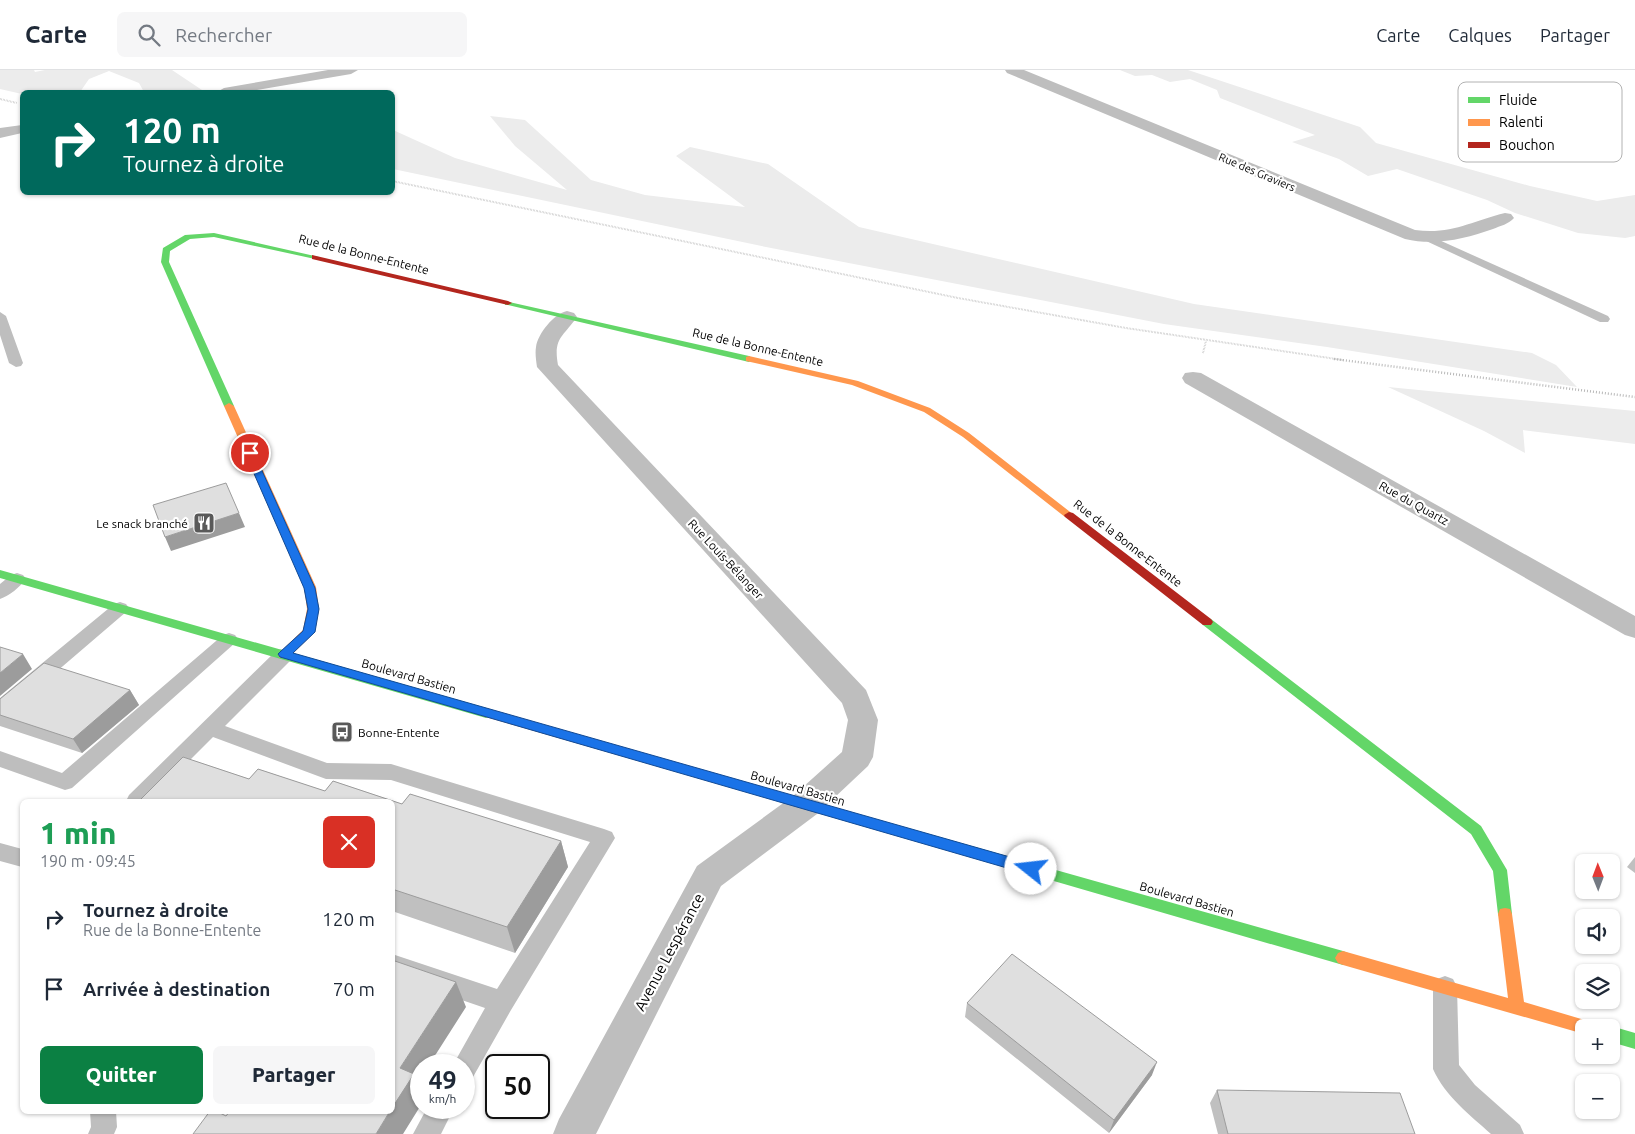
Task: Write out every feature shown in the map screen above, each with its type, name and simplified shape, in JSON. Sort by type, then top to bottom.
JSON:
[{"type":"street","points":[[236,90],[351,70]]},
{"type":"street","name":"Rue des Graviers","points":[[1012,70],[1392,229],[1428,238],[1460,235],[1505,218]]},
{"type":"street","points":[[0,133],[20,129]]},
{"type":"street","name":"Rue de la Bonne-Entente","points":[[284,654],[309,632],[313,609],[310,588],[164,262],[166,250],[176,241],[196,235],[215,234],[855,383],[927,410],[966,435],[1476,830],[1500,870],[1518,1007]]},
{"type":"street","name":"Rue Louis-Bélanger","points":[[568,317],[550,335],[545,351],[548,367],[855,698],[863,720],[856,757],[805,805]]},
{"type":"street","name":"Rue du Quartz","points":[[1193,378],[1635,628]]},
{"type":"street","name":"Boulevard Bastien","points":[[0,574],[1575,1024]]},
{"type":"street","name":"Avenue Lespérance","points":[[574,1134],[709,876],[805,805]]},
{"type":"street","points":[[1620,1037],[1635,1041]]},
{"type":"lane","points":[[1428,238],[1604,319]]},
{"type":"lane","points":[[0,316],[16,363]]},
{"type":"lane","points":[[0,593],[17,579]]},
{"type":"lane","points":[[0,709],[120,608]]},
{"type":"lane","points":[[0,759],[66,782],[229,639]]},
{"type":"lane","points":[[138,799],[284,654]]},
{"type":"lane","points":[[210,728],[326,771],[391,772],[604,838],[502,1002],[472,1054]]},
{"type":"lane","points":[[0,852],[20,857]]},
{"type":"lane","points":[[395,966],[502,1002]]},
{"type":"lane","points":[[1445,987],[1446,1070],[1466,1094],[1511,1134]]},
{"type":"lane","points":[[101,1134],[104,1127],[103,1114]]},
{"type":"lane","points":[[426,1134],[435,1119]]},
{"type":"path","points":[[0,100],[20,104]]},
{"type":"path","points":[[395,182],[816,270],[1052,315],[1206,341],[1420,372],[1635,397]]},
{"type":"shaded area","points":[[0,70],[34,70],[35,72],[45,70],[172,70],[202,90],[143,90],[139,83],[109,71],[89,79],[81,90],[20,90],[20,94],[0,89]]},
{"type":"shaded area","points":[[1120,70],[1188,70],[1360,127],[1376,143],[1530,186],[1597,201],[1635,195],[1635,236],[1625,238],[1578,233],[1515,213],[1487,200],[1397,169],[1368,176],[1339,159],[1292,142],[1315,135],[1220,98],[1217,90],[1190,79],[1170,82],[1152,75],[1135,76]]},
{"type":"shaded area","points":[[490,116],[525,120],[591,180],[645,195],[745,207],[676,156],[690,147],[768,164],[859,227],[1194,304],[1532,353],[1556,365],[1577,387],[1327,347],[1164,324],[766,247],[395,169],[395,131],[455,158],[567,190],[515,146]]},
{"type":"shaded area","points":[[1388,387],[1635,411],[1635,444],[1523,430],[1525,453],[1484,431]]},
{"type":"building","points":[[226,483],[239,513],[165,537],[153,505]]},
{"type":"building","points":[[0,647],[23,654],[0,673]]},
{"type":"building","points":[[44,663],[130,690],[73,739],[0,715],[0,699]]},
{"type":"building","points":[[183,757],[249,779],[258,769],[325,791],[333,781],[387,799],[141,799]]},
{"type":"building","points":[[410,794],[561,841],[507,927],[395,890],[395,802],[402,804]]},
{"type":"building","points":[[1012,954],[1157,1062],[1114,1120],[967,1003]]},
{"type":"building","points":[[395,961],[456,982],[400,1068],[410,1072],[410,1080],[395,1103]]},
{"type":"building","points":[[1217,1090],[1400,1093],[1415,1134],[1228,1134]]},
{"type":"building","points":[[208,1114],[222,1114],[226,1116],[228,1114],[388,1114],[376,1134],[193,1134]]},
{"type":"traffic: fast","points":[[229,406],[165,262],[166,250],[188,237],[214,235],[315,257]]},
{"type":"traffic: fast","points":[[508,303],[749,359]]},
{"type":"traffic: fast","points":[[0,574],[486,713]]},
{"type":"traffic: fast","points":[[1207,622],[1476,830],[1500,870],[1505,914]]},
{"type":"traffic: fast","points":[[847,816],[1343,958]]},
{"type":"traffic: fast","points":[[1620,1037],[1635,1041]]},
{"type":"traffic: slow","points":[[749,359],[855,383],[927,410],[966,435],[1069,515]]},
{"type":"traffic: slow","points":[[229,406],[310,587],[313,609],[309,632],[284,655]]},
{"type":"traffic: slow","points":[[486,713],[847,816]]},
{"type":"traffic: slow","points":[[1505,914],[1517,1007]]},
{"type":"traffic: slow","points":[[1343,958],[1575,1024]]},
{"type":"traffic: jam","points":[[315,257],[508,303]]},
{"type":"traffic: jam","points":[[1069,515],[1207,622]]},
{"type":"place","name":"Le snack branché","points":[[204,523]]},
{"type":"place","name":"Bonne-Entente","points":[[342,732]]},
{"type":"route","points":[[250,453],[310,588],[312,598],[313,609],[309,632],[284,654],[1031,869]]}]
